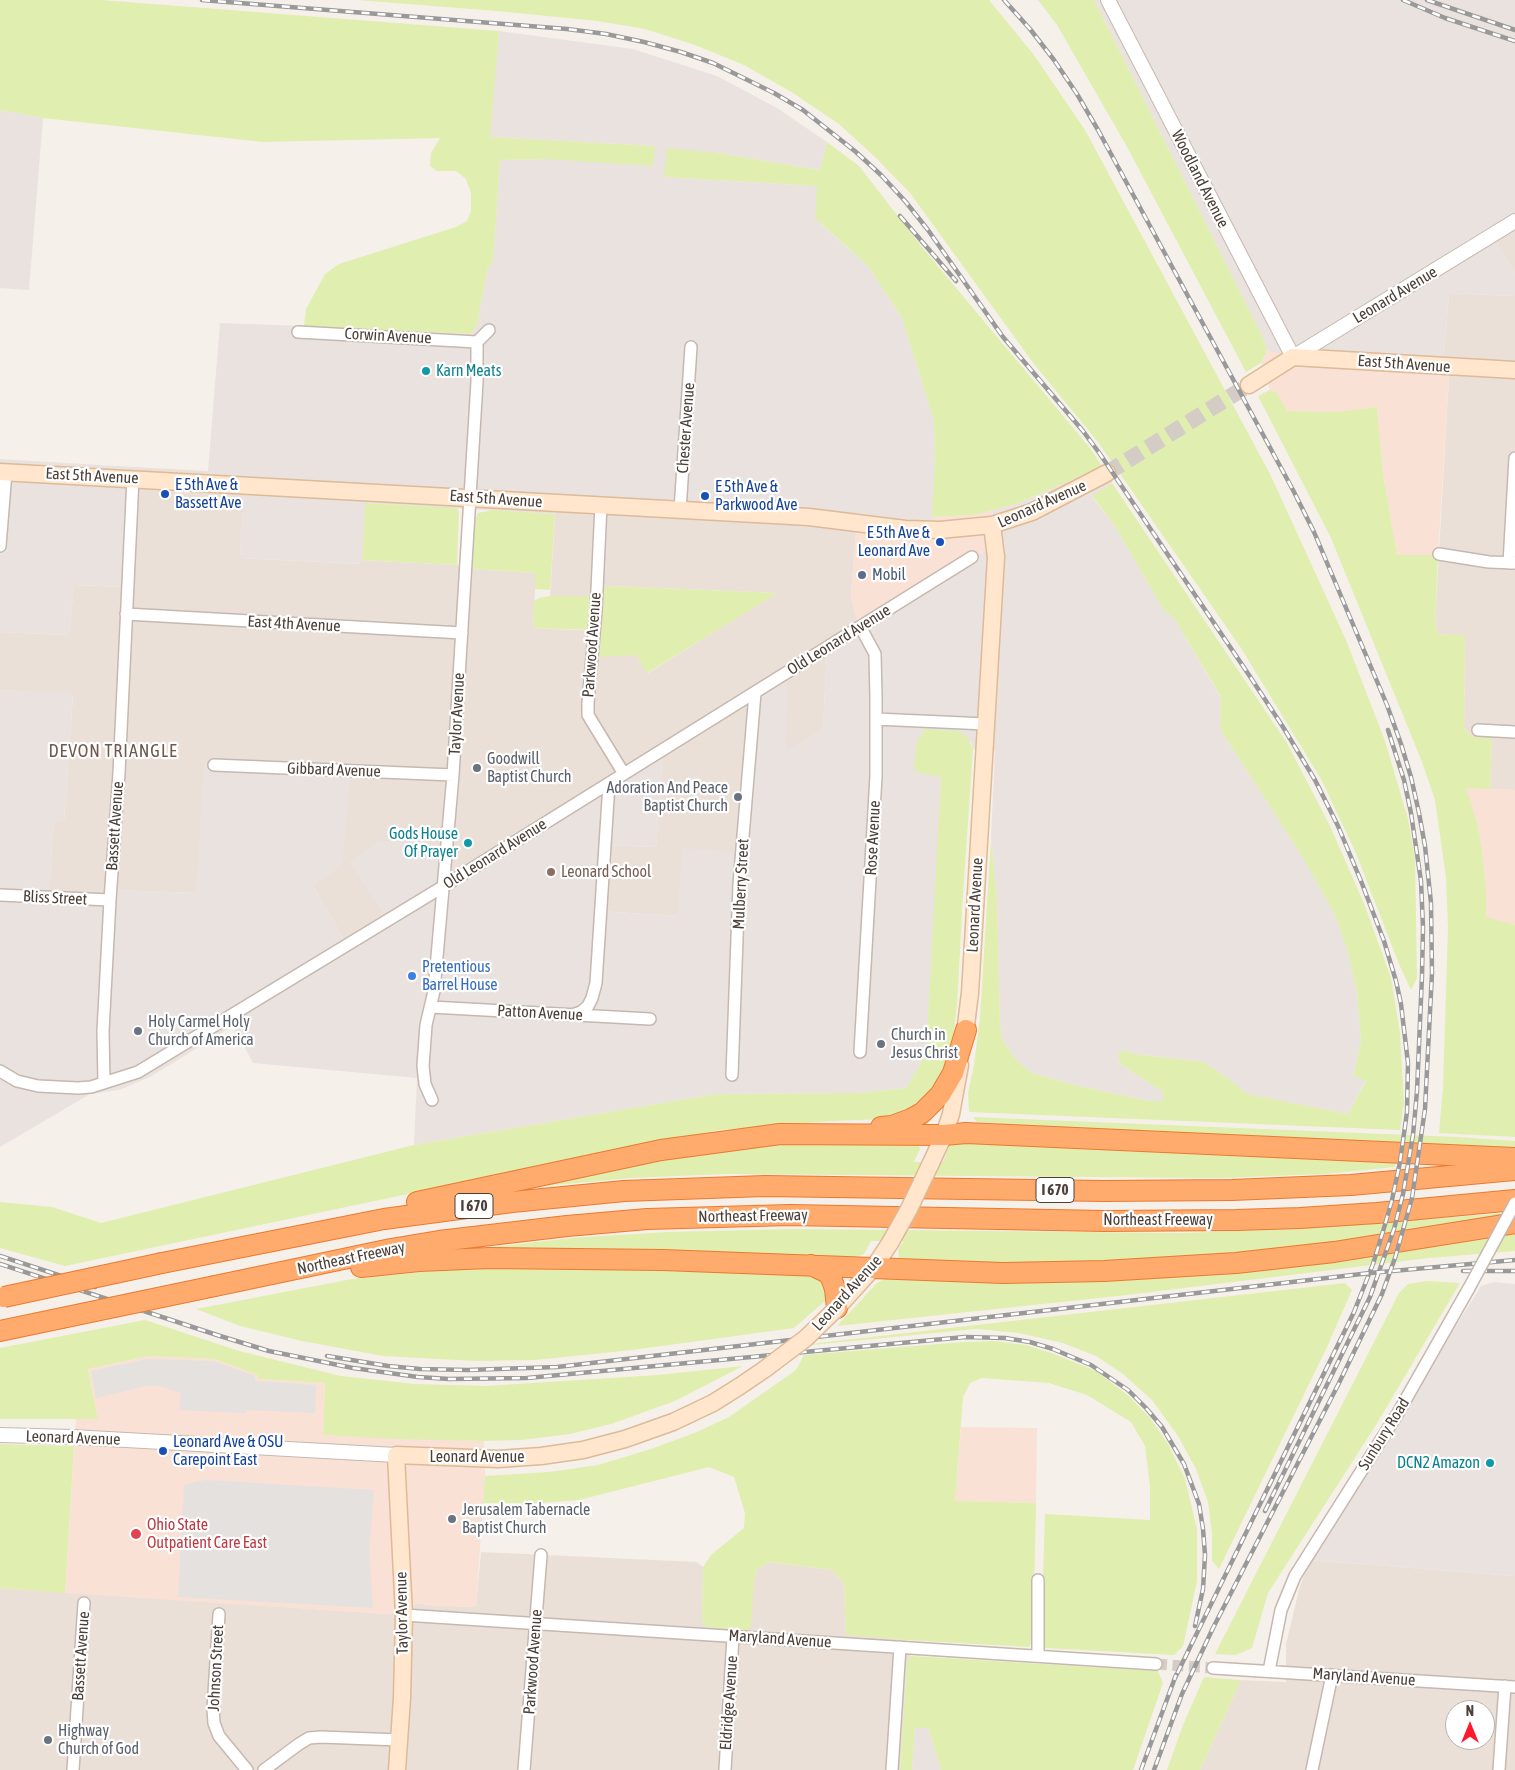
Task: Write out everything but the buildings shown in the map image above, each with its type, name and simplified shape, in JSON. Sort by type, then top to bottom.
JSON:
[{"type":"highway","points":[[803,1134],[892,1126],[911,1119],[922,1112],[931,1105],[947,1085],[953,1073],[966,1030]]},
{"type":"highway","points":[[355,1224],[392,1207],[635,1156],[728,1140],[780,1134],[944,1135],[960,1133],[1515,1158]]},
{"type":"highway","name":"Northeast Freeway","points":[[2,1298],[355,1224],[512,1202],[634,1190],[811,1186],[1104,1191],[1232,1190],[1351,1185],[1515,1170]]},
{"type":"highway","name":"Northeast Freeway","points":[[0,1331],[391,1249],[567,1226],[647,1219],[790,1215],[1113,1221],[1236,1220],[1368,1214],[1515,1201]]},
{"type":"highway","points":[[216,1286],[352,1268],[489,1258],[663,1260],[1003,1273],[1175,1268],[1334,1252],[1515,1223]]},
{"type":"highway","points":[[811,1265],[828,1273],[835,1289],[837,1308]]},
{"type":"main road","name":"East 5th Avenue","points":[[1293,357],[1515,370]]},
{"type":"main road","name":"Leonard Avenue","points":[[1249,385],[1293,357]]},
{"type":"main road","name":"East 5th Avenue","points":[[3,472],[809,517],[905,529],[940,530],[992,525]]},
{"type":"main road","name":"Leonard Avenue","points":[[396,1455],[498,1459],[541,1456],[583,1450],[633,1436],[686,1416],[740,1386],[806,1338],[837,1308],[874,1267],[909,1209],[944,1135],[951,1114],[966,1030],[970,993],[996,557],[992,525],[1032,512],[1107,473]]},
{"type":"main road","name":"Taylor Avenue","points":[[396,1455],[404,1615],[402,1698],[397,1770]]},
{"type":"street","name":"Woodland Avenue","points":[[1108,0],[1293,357]]},
{"type":"street","name":"Leonard Avenue","points":[[1293,357],[1515,221]]},
{"type":"street","points":[[477,342],[490,330]]},
{"type":"street","name":"Corwin Avenue","points":[[298,332],[477,342]]},
{"type":"street","name":"Taylor Avenue","points":[[432,1100],[425,1084],[423,1066],[426,1025],[434,991],[453,775],[477,382],[477,342]]},
{"type":"street","name":"Chester Avenue","points":[[680,510],[690,347]]},
{"type":"street","points":[[1439,554],[1489,562],[1512,563],[1515,458]]},
{"type":"street","points":[[0,546],[3,472]]},
{"type":"street","name":"Bassett Avenue","points":[[104,1083],[103,1031],[119,774],[133,478]]},
{"type":"street","name":"Parkwood Avenue","points":[[601,505],[596,611],[588,715],[624,774]]},
{"type":"street","name":"Old Leonard Avenue","points":[[0,1071],[17,1081],[38,1086],[78,1088],[92,1087],[138,1072],[444,886],[972,558]]},
{"type":"street","name":"East 4th Avenue","points":[[126,614],[462,633]]},
{"type":"street","name":"Rose Avenue","points":[[860,628],[875,654],[876,719],[876,776],[860,1052]]},
{"type":"street","name":"Mulberry Street","points":[[732,1075],[738,960],[739,884],[755,693]]},
{"type":"street","points":[[876,719],[986,724]]},
{"type":"street","points":[[1478,730],[1515,732]]},
{"type":"street","name":"Gibbard Avenue","points":[[214,765],[453,775]]},
{"type":"street","points":[[572,1015],[581,1012],[588,1006],[596,983],[609,784]]},
{"type":"street","name":"Bliss Street","points":[[0,895],[110,900]]},
{"type":"street","name":"Patton Avenue","points":[[430,1007],[650,1019]]},
{"type":"street","name":"Sunbury Road","points":[[1269,1671],[1281,1610],[1295,1576],[1398,1412],[1469,1288],[1515,1201]]},
{"type":"street","name":"Leonard Avenue","points":[[0,1435],[72,1437],[396,1455]]},
{"type":"street","name":"Parkwood Avenue","points":[[524,1770],[541,1555]]},
{"type":"street","points":[[1038,1580],[1038,1656]]},
{"type":"street","name":"Bassett Avenue","points":[[73,1770],[84,1603]]},
{"type":"street","name":"Johnson Street","points":[[219,1614],[212,1709],[215,1729],[247,1770]]},
{"type":"street","name":"Maryland Avenue","points":[[404,1615],[1156,1664]]},
{"type":"street","name":"Eldridge Avenue","points":[[725,1770],[733,1636]]},
{"type":"street","points":[[892,1770],[900,1647]]},
{"type":"street","name":"Maryland Avenue","points":[[1213,1668],[1510,1687]]},
{"type":"street","points":[[1312,1770],[1332,1675]]},
{"type":"street","points":[[1499,1770],[1510,1687]]},
{"type":"street","points":[[264,1770],[309,1738],[399,1740]]},
{"type":"shaded area","points":[[1094,0],[1515,0],[1515,221],[1494,235],[1515,274],[1515,296],[1449,293],[1443,365],[1299,358],[1267,351],[1264,340]]},
{"type":"shaded area","points":[[499,31],[633,49],[717,76],[777,108],[827,142],[820,170],[717,153],[664,177],[817,186],[821,224],[867,265],[902,318],[934,421],[935,455],[932,528],[556,502],[555,514],[366,503],[362,564],[240,558],[244,494],[208,471],[220,323],[471,334],[477,325],[488,267],[493,262],[500,160],[546,159],[655,146],[489,137]]},
{"type":"shaded area","points":[[0,110],[43,118],[29,290],[0,288]]},
{"type":"shaded area","points":[[1515,221],[1515,274],[1493,235]]},
{"type":"shaded area","points":[[1449,293],[1515,296],[1515,790],[1490,789],[1492,739],[1472,737],[1464,728],[1465,636],[1438,634],[1435,622],[1449,376],[1443,365]]},
{"type":"shaded area","points":[[1267,351],[1299,358],[1443,365],[1449,375],[1438,555],[1397,555],[1383,474],[1377,407],[1335,412],[1287,411],[1277,394],[1270,390],[1261,363]]},
{"type":"shaded area","points":[[0,459],[134,467],[128,587],[74,585],[69,635],[0,632]]},
{"type":"shaded area","points":[[1102,466],[1112,483],[1092,497],[1113,523],[1163,609],[1174,618],[1221,698],[1220,729],[1300,853],[1335,915],[1347,949],[1357,992],[1361,1042],[1353,1075],[1366,1080],[1348,1114],[1246,1094],[1229,1079],[1204,1062],[1134,1054],[1124,1050],[1118,1060],[1119,1063],[1163,1092],[1163,1101],[1150,1101],[1070,1084],[1032,1073],[1017,1061],[1003,1041],[1000,1026],[997,898],[991,838],[995,751],[973,749],[971,742],[923,729],[916,772],[941,776],[939,828],[926,1054],[906,1088],[860,1093],[716,1094],[414,1145],[417,1078],[253,1063],[233,1026],[150,1077],[119,1090],[90,1094],[0,1147],[0,690],[73,693],[64,821],[54,821],[48,897],[111,900],[112,890],[196,893],[204,763],[351,772],[342,866],[313,886],[346,943],[386,918],[349,862],[379,841],[450,846],[448,882],[663,748],[656,847],[604,845],[599,911],[677,916],[683,848],[742,853],[753,693],[787,670],[786,751],[823,729],[827,648],[858,626],[997,544],[992,510],[1013,505]]},
{"type":"shaded area","points":[[134,467],[208,471],[244,494],[240,558],[361,564],[362,560],[457,565],[472,569],[536,573],[533,628],[599,631],[636,655],[648,673],[777,593],[609,586],[602,589],[601,596],[550,596],[556,502],[857,518],[851,595],[858,626],[827,648],[823,729],[786,752],[742,853],[678,916],[599,911],[604,845],[656,847],[663,749],[346,943],[313,886],[196,893],[112,890],[111,900],[48,897],[54,820],[64,821],[73,694],[0,690],[0,632],[69,635],[74,585],[128,587]]},
{"type":"shaded area","points":[[992,510],[997,544],[858,626],[851,595],[857,518],[932,528],[932,517],[973,515]]},
{"type":"shaded area","points":[[1465,787],[1515,790],[1515,925],[1486,918],[1486,890],[1482,849],[1477,822]]},
{"type":"shaded area","points":[[1494,1282],[1515,1284],[1515,1576],[1309,1560],[1481,1286]]},
{"type":"shaded area","points":[[148,1356],[214,1359],[258,1375],[258,1379],[325,1383],[323,1435],[484,1441],[485,1476],[476,1607],[418,1603],[389,1614],[65,1593],[76,1419],[98,1419],[88,1369]]},
{"type":"shaded area","points":[[148,1359],[214,1361],[255,1376],[255,1381],[316,1385],[315,1413],[246,1410],[246,1413],[179,1410],[181,1393],[160,1386],[145,1386],[96,1398],[91,1371]]},
{"type":"shaded area","points":[[961,1427],[1037,1428],[1036,1503],[955,1501]]},
{"type":"shaded area","points":[[205,1480],[374,1490],[369,1550],[373,1608],[178,1597],[184,1485]]},
{"type":"shaded area","points":[[481,1552],[697,1562],[703,1567],[702,1623],[754,1582],[757,1569],[769,1562],[833,1570],[844,1585],[846,1634],[906,1640],[911,1656],[907,1662],[900,1770],[0,1770],[0,1588],[389,1614],[418,1603],[476,1607]]},
{"type":"shaded area","points":[[1309,1560],[1515,1576],[1515,1770],[1200,1770],[1241,1680],[1286,1682],[1286,1644],[1299,1590]]},
{"type":"shaded area","points":[[915,1728],[928,1728],[941,1770],[912,1770]]},
{"type":"green space","points":[[0,0],[101,0],[499,31],[490,137],[655,146],[653,166],[546,159],[500,160],[493,263],[488,267],[477,325],[471,334],[304,326],[306,309],[325,274],[339,264],[456,227],[467,221],[471,211],[471,193],[466,179],[456,171],[437,171],[430,166],[431,153],[440,138],[263,142],[43,118],[0,110]]},
{"type":"green space","points":[[357,0],[989,0],[1034,55],[1085,130],[1270,474],[1346,640],[1385,741],[1408,819],[1415,859],[1417,978],[1411,990],[1355,851],[1322,781],[1241,648],[1098,442],[1034,364],[910,193],[876,158],[839,124],[793,93],[744,65],[695,45],[645,29],[597,21]]},
{"type":"green space","points":[[1038,0],[1094,0],[1264,340],[1267,351],[1261,363],[1246,372],[1126,145],[1057,25]]},
{"type":"green space","points":[[827,142],[859,166],[921,246],[1090,448],[1102,466],[1013,505],[973,515],[932,517],[935,455],[934,421],[902,318],[867,265],[815,218],[817,186],[664,177],[667,148],[717,153],[820,170]]},
{"type":"green space","points":[[1270,390],[1277,393],[1287,411],[1335,412],[1377,407],[1383,474],[1397,555],[1438,555],[1435,622],[1438,634],[1465,635],[1464,728],[1472,737],[1492,738],[1490,789],[1466,788],[1477,822],[1482,849],[1486,890],[1486,917],[1515,925],[1515,1137],[1439,1133],[1443,1087],[1448,928],[1446,877],[1435,800],[1422,762],[1331,538],[1258,396]]},
{"type":"green space","points":[[1112,483],[1287,743],[1330,826],[1365,906],[1391,978],[1400,1033],[1404,1103],[1400,1130],[969,1112],[968,1093],[974,1065],[980,1018],[991,838],[997,898],[1000,1026],[1003,1041],[1017,1061],[1032,1073],[1070,1084],[1150,1101],[1163,1101],[1163,1092],[1119,1063],[1118,1054],[1124,1050],[1134,1054],[1204,1062],[1247,1094],[1348,1114],[1366,1081],[1353,1076],[1361,1042],[1357,992],[1347,949],[1335,915],[1300,853],[1220,729],[1221,697],[1174,618],[1163,609],[1113,523],[1092,496]]},
{"type":"green space","points":[[365,503],[457,508],[459,512],[457,565],[362,560]]},
{"type":"green space","points":[[492,510],[555,514],[550,590],[535,589],[535,573],[472,569],[475,520],[478,513]]},
{"type":"green space","points":[[609,586],[778,593],[647,673],[636,655],[598,657],[602,589]]},
{"type":"green space","points":[[550,596],[593,596],[591,630],[533,628],[534,601]]},
{"type":"green space","points":[[923,729],[958,731],[967,736],[973,749],[957,1005],[951,1058],[927,1099],[899,1115],[884,1119],[719,1130],[65,1266],[0,1248],[0,1202],[52,1207],[101,1223],[414,1145],[716,1094],[860,1093],[906,1088],[926,1054],[941,777],[916,772],[914,764],[917,740],[922,735]]},
{"type":"green space","points":[[973,1117],[1457,1137],[1515,1141],[1515,1147],[1449,1147],[1086,1130],[977,1122]]},
{"type":"green space","points":[[918,1141],[920,1149],[914,1162],[943,1162],[951,1142],[1396,1156],[1395,1167],[1325,1174],[1219,1178],[726,1174],[631,1178],[523,1188],[675,1156],[743,1147],[811,1143]]},
{"type":"green space","points":[[1507,1213],[1507,1218],[1293,1251],[1117,1264],[909,1263],[899,1258],[898,1249],[904,1241],[871,1241],[864,1254],[856,1257],[477,1249],[571,1238],[667,1232],[792,1229],[1181,1233],[1293,1229]]},
{"type":"green space","points":[[1515,1230],[1515,1251],[1429,1258],[1127,1295],[837,1326],[876,1284],[887,1277],[1032,1280]]},
{"type":"green space","points":[[462,1268],[700,1270],[812,1274],[824,1280],[827,1290],[825,1301],[794,1328],[632,1350],[535,1360],[475,1361],[383,1356],[302,1341],[240,1326],[196,1309],[352,1279]]},
{"type":"green space","points":[[1428,1281],[1460,1283],[1376,1425],[1268,1593],[1252,1648],[1236,1655],[1215,1654],[1399,1293],[1408,1284]]},
{"type":"green space","points":[[1345,1283],[1352,1290],[1327,1347],[1219,1569],[1212,1561],[1212,1534],[1208,1502],[1196,1469],[1178,1436],[1152,1400],[1123,1374],[1096,1356],[1063,1343],[1019,1333],[976,1329],[740,1352]]},
{"type":"green space","points":[[145,1320],[239,1351],[341,1376],[415,1384],[486,1386],[658,1375],[743,1366],[675,1401],[611,1424],[570,1434],[521,1440],[397,1439],[323,1435],[325,1383],[258,1379],[258,1375],[214,1359],[148,1356],[88,1369],[98,1419],[0,1419],[0,1348]]},
{"type":"green space","points":[[994,1341],[1026,1345],[1096,1371],[1129,1396],[1150,1418],[1168,1444],[1185,1479],[1197,1529],[1197,1581],[1183,1646],[1174,1655],[1045,1648],[1041,1642],[1045,1514],[1150,1520],[1150,1486],[1145,1446],[1131,1422],[1087,1395],[1049,1383],[982,1378],[970,1383],[963,1397],[955,1501],[1036,1503],[1033,1639],[1029,1647],[846,1635],[844,1585],[833,1570],[769,1562],[757,1569],[754,1582],[751,1626],[747,1631],[707,1627],[702,1622],[703,1567],[711,1555],[744,1528],[745,1513],[734,1477],[709,1467],[579,1500],[540,1503],[483,1503],[485,1476],[549,1472],[598,1465],[651,1449],[697,1432],[729,1417],[796,1370],[804,1355]]},
{"type":"green space","points":[[0,1444],[74,1446],[65,1593],[0,1588]]},
{"type":"green space","points":[[911,1656],[1158,1671],[1163,1683],[1133,1770],[941,1770],[928,1728],[915,1728],[912,1770],[900,1770],[907,1662]]},
{"type":"green space","points":[[1204,1677],[1241,1680],[1200,1770],[1167,1770],[1183,1725]]},
{"type":"tunnel","points":[[1107,473],[1249,385]]},
{"type":"tunnel","points":[[1156,1664],[1213,1668]]},
{"type":"railway","points":[[202,0],[567,29],[606,34],[681,52],[713,63],[774,93],[803,110],[856,152],[905,201],[928,230],[1003,337],[1083,431],[1249,675],[1315,780],[1338,826],[1361,881],[1384,941],[1396,981],[1401,1004],[1408,1063],[1407,1112],[1400,1162],[1392,1200],[1373,1264],[1354,1312],[1174,1680]]},
{"type":"railway","points":[[1004,0],[1054,60],[1098,130],[1314,532],[1387,705],[1401,744],[1419,813],[1425,846],[1431,903],[1432,973],[1425,1109],[1412,1198],[1395,1258],[1382,1294],[1338,1385],[1213,1628],[1182,1694],[1154,1770]]},
{"type":"railway","points":[[1403,0],[1445,18],[1515,41]]},
{"type":"railway","points":[[1427,0],[1515,30]]},
{"type":"railway","points":[[900,216],[956,281]]},
{"type":"railway","points":[[1265,1511],[1370,1297],[1394,1229],[1403,1194],[1413,1135],[1417,1091],[1422,976],[1423,927],[1421,881],[1404,780],[1388,730]]},
{"type":"railway","points":[[0,1256],[95,1287]]},
{"type":"railway","points":[[327,1356],[420,1369],[468,1370],[557,1367],[1370,1273],[1515,1260]]},
{"type":"railway","points":[[0,1264],[269,1351],[353,1368],[418,1377],[449,1379],[527,1378],[965,1337],[1005,1338],[1030,1342],[1053,1349],[1091,1365],[1128,1390],[1162,1427],[1184,1464],[1199,1504],[1205,1555],[1203,1589],[1195,1626]]},
{"type":"railway","points":[[1463,1271],[1515,1271]]},
{"type":"railway","points":[[1141,1770],[1176,1675]]},
{"type":"place","name":"Karn Meats","points":[[426,371]]},
{"type":"place","name":"E 5th Ave & Bassett Ave","points":[[165,494]]},
{"type":"place","name":"E 5th Ave & Parkwood Ave","points":[[705,496]]},
{"type":"place","name":"E 5th Ave & Leonard Ave","points":[[940,542]]},
{"type":"place","name":"Mobil","points":[[862,575]]},
{"type":"place","name":"Goodwill Baptist Church","points":[[477,768]]},
{"type":"place","name":"Adoration And Peace Baptist Church","points":[[738,797]]},
{"type":"place","name":"Gods House Of Prayer","points":[[468,843]]},
{"type":"place","name":"Leonard School","points":[[551,872]]},
{"type":"place","name":"Pretentious Barrel House","points":[[412,976]]},
{"type":"place","name":"Holy Carmel Holy Church of America","points":[[138,1031]]},
{"type":"place","name":"Church in Jesus Christ","points":[[881,1044]]},
{"type":"place","name":"Leonard Ave & OSU Carepoint East","points":[[163,1451]]},
{"type":"place","name":"DCN2 Amazon","points":[[1490,1463]]},
{"type":"place","name":"Jerusalem Tabernacle Baptist Church","points":[[452,1519]]},
{"type":"place","name":"Ohio State Outpatient Care East","points":[[136,1534]]},
{"type":"place","name":"Highway Church of God","points":[[48,1740]]},
{"type":"district","name":"DEVON TRIANGLE","points":[[113,751]]}]
